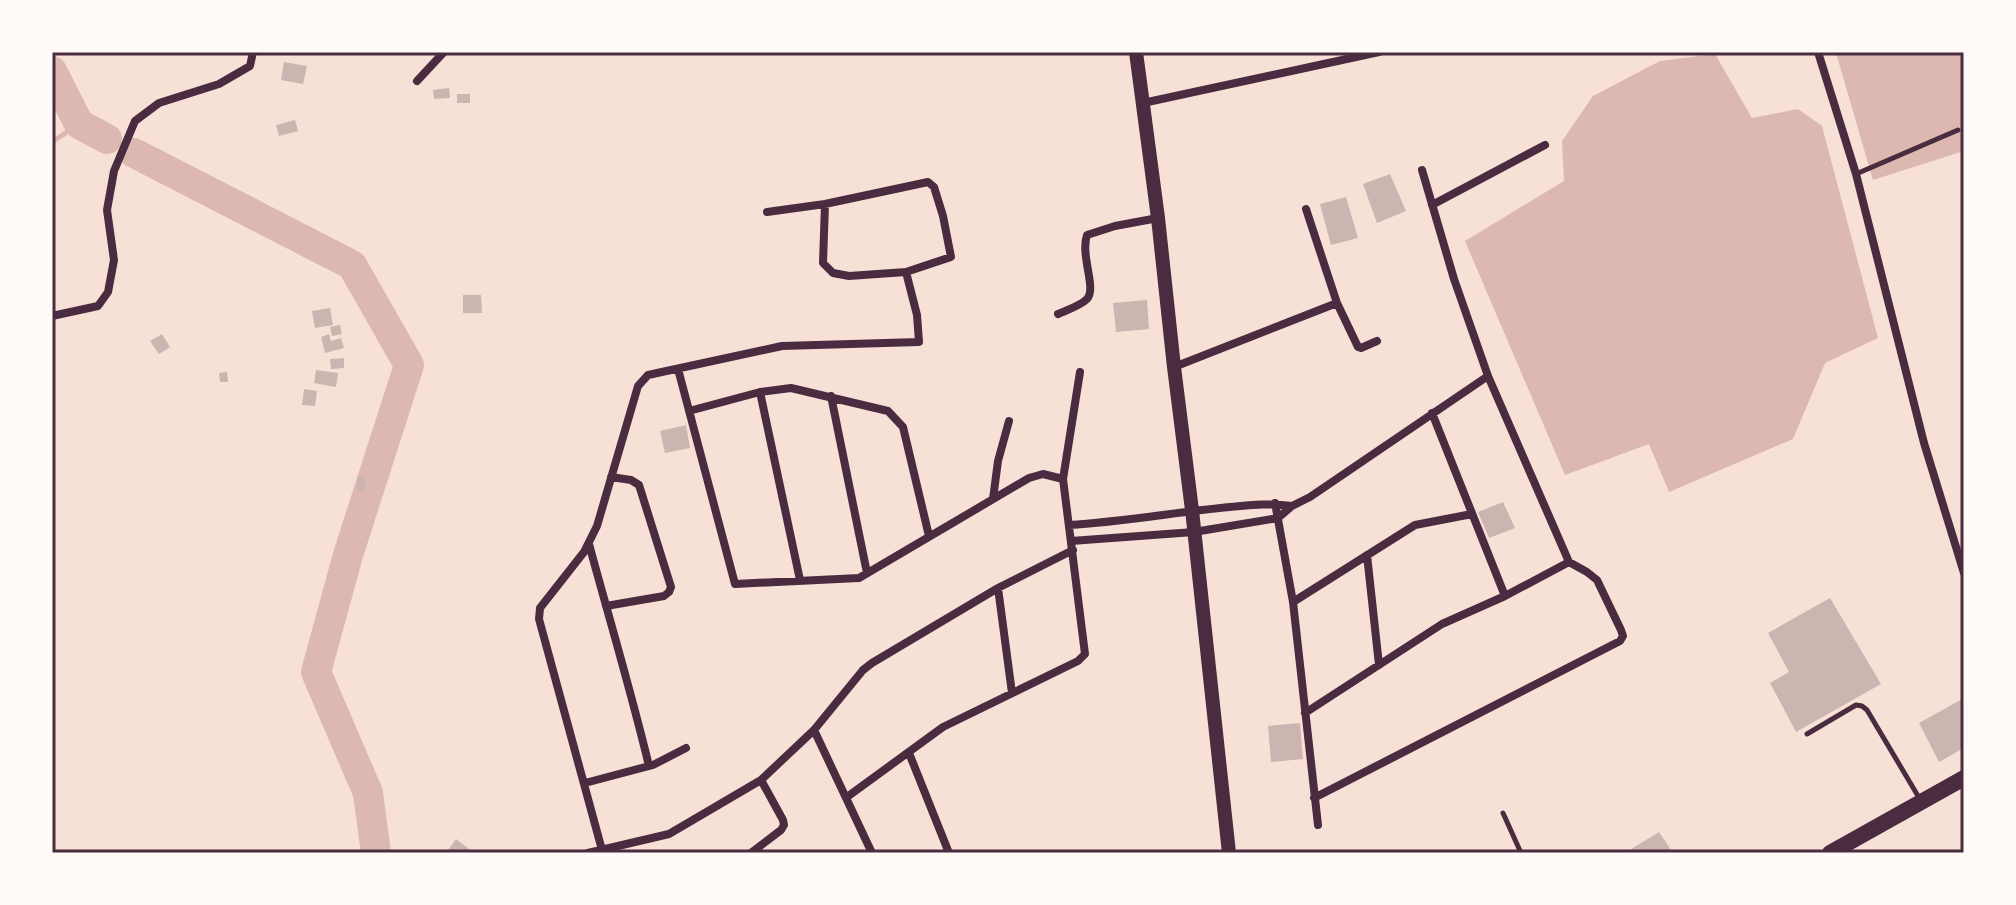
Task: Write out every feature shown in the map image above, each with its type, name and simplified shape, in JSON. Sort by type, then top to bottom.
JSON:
[{"type":"main road","points":[[1830,853],[1855,846],[1921,801],[1964,778]]},
{"type":"street","points":[[52,316],[98,306],[108,292],[114,260],[107,210],[114,171],[135,121],[159,103],[219,84],[240,72],[250,66],[253,52]]},
{"type":"street","points":[[417,81],[444,52]]},
{"type":"street","points":[[1136,52],[1192,510],[1229,853]]},
{"type":"street","points":[[1143,103],[1379,52]]},
{"type":"street","points":[[1818,52],[1856,174],[1924,443],[1964,573]]},
{"type":"street","points":[[1432,205],[1545,145]]},
{"type":"street","points":[[1314,798],[1620,641],[1623,636],[1597,580],[1569,562],[1488,376],[1454,279],[1422,170]]},
{"type":"street","points":[[767,212],[825,204],[928,182],[934,187],[943,216],[951,257],[906,272],[849,276],[833,273],[823,263],[825,204]]},
{"type":"street","points":[[1306,209],[1337,303],[1358,347],[1377,341]]},
{"type":"street","points":[[1058,314],[1081,303],[1092,290],[1085,263],[1084,242],[1087,235],[1158,218]]},
{"type":"street","points":[[602,850],[539,619],[540,608],[584,552],[597,526],[638,386],[648,375],[782,346],[919,342],[917,315],[906,272]]},
{"type":"street","points":[[1174,367],[1337,303]]},
{"type":"street","points":[[678,369],[735,584],[859,578],[1029,478],[1043,474],[1063,479]]},
{"type":"street","points":[[847,797],[951,722],[1078,661],[1085,654],[1063,479],[1080,372]]},
{"type":"street","points":[[588,853],[669,834],[761,780],[814,730],[872,663],[1072,546],[1194,532],[1278,518],[1488,376]]},
{"type":"street","points":[[689,411],[760,392],[791,388],[888,411],[903,427],[929,536]]},
{"type":"street","points":[[760,392],[800,580]]},
{"type":"street","points":[[831,396],[867,573]]},
{"type":"street","points":[[1432,413],[1505,596]]},
{"type":"street","points":[[993,499],[998,461],[1009,421]]},
{"type":"street","points":[[606,606],[664,596],[671,587],[639,485],[631,480],[611,477]]},
{"type":"street","points":[[1275,503],[1293,602],[1318,825]]},
{"type":"street","points":[[1069,525],[1192,510],[1275,503],[1292,506]]},
{"type":"street","points":[[1293,602],[1415,525],[1472,514]]},
{"type":"street","points":[[588,543],[649,766]]},
{"type":"street","points":[[1367,555],[1379,665]]},
{"type":"street","points":[[1305,713],[1442,624],[1505,596],[1569,562]]},
{"type":"street","points":[[998,588],[1012,693]]},
{"type":"street","points":[[814,730],[847,797],[869,852]]},
{"type":"street","points":[[585,783],[649,766],[686,748]]},
{"type":"street","points":[[909,753],[949,853]]},
{"type":"street","points":[[751,853],[784,825],[761,780]]},
{"type":"lane","points":[[1856,174],[1958,130]]},
{"type":"lane","points":[[1807,734],[1856,705],[1862,706],[1921,801]]},
{"type":"lane","points":[[1503,813],[1521,853]]},
{"type":"shaded area","points":[[1964,52],[1964,151],[1873,180],[1836,53]]},
{"type":"shaded area","points":[[1715,54],[1752,118],[1798,109],[1822,126],[1878,338],[1825,363],[1793,439],[1669,492],[1649,444],[1565,475],[1465,241],[1564,181],[1562,141],[1593,96],[1660,61]]},
{"type":"building","points":[[284,62],[307,66],[303,84],[281,80]]},
{"type":"building","points":[[449,88],[450,98],[434,99],[433,90]]},
{"type":"building","points":[[457,94],[470,94],[470,103],[457,103]]},
{"type":"building","points":[[295,120],[298,131],[279,136],[276,125]]},
{"type":"building","points":[[1390,174],[1406,211],[1377,223],[1363,184]]},
{"type":"building","points":[[1346,197],[1358,238],[1331,245],[1320,204]]},
{"type":"building","points":[[463,295],[481,295],[482,313],[463,313]]},
{"type":"building","points":[[1147,300],[1149,329],[1116,332],[1113,303]]},
{"type":"building","points":[[330,308],[333,325],[315,328],[312,311]]},
{"type":"building","points":[[340,325],[342,334],[332,336],[330,327]]},
{"type":"building","points":[[162,334],[170,347],[159,354],[150,341]]},
{"type":"building","points":[[329,334],[331,341],[341,338],[344,348],[325,353],[321,337]]},
{"type":"building","points":[[344,358],[344,368],[331,369],[330,359]]},
{"type":"building","points":[[316,370],[338,373],[336,387],[314,383]]},
{"type":"building","points":[[227,372],[228,382],[220,382],[219,373]]},
{"type":"building","points":[[304,389],[317,391],[315,406],[302,405]]},
{"type":"building","points":[[686,425],[690,448],[665,453],[660,431]]},
{"type":"building","points":[[357,477],[365,477],[366,491],[358,492]]},
{"type":"building","points":[[1503,502],[1515,528],[1489,538],[1478,512]]},
{"type":"building","points":[[1830,598],[1881,684],[1796,732],[1770,683],[1789,672],[1768,633]]},
{"type":"building","points":[[1964,698],[1964,748],[1939,762],[1919,723]]},
{"type":"building","points":[[1300,723],[1303,759],[1271,762],[1268,726]]},
{"type":"building","points":[[1659,832],[1673,853],[1625,853]]},
{"type":"building","points":[[456,839],[469,849],[466,853],[451,853],[448,850]]},
{"type":"waterway","points":[[52,71],[79,124],[107,139]]},
{"type":"waterway","points":[[52,142],[79,124]]},
{"type":"waterway","points":[[134,153],[352,265],[409,365],[348,555],[316,672],[368,793],[376,853]]}]
